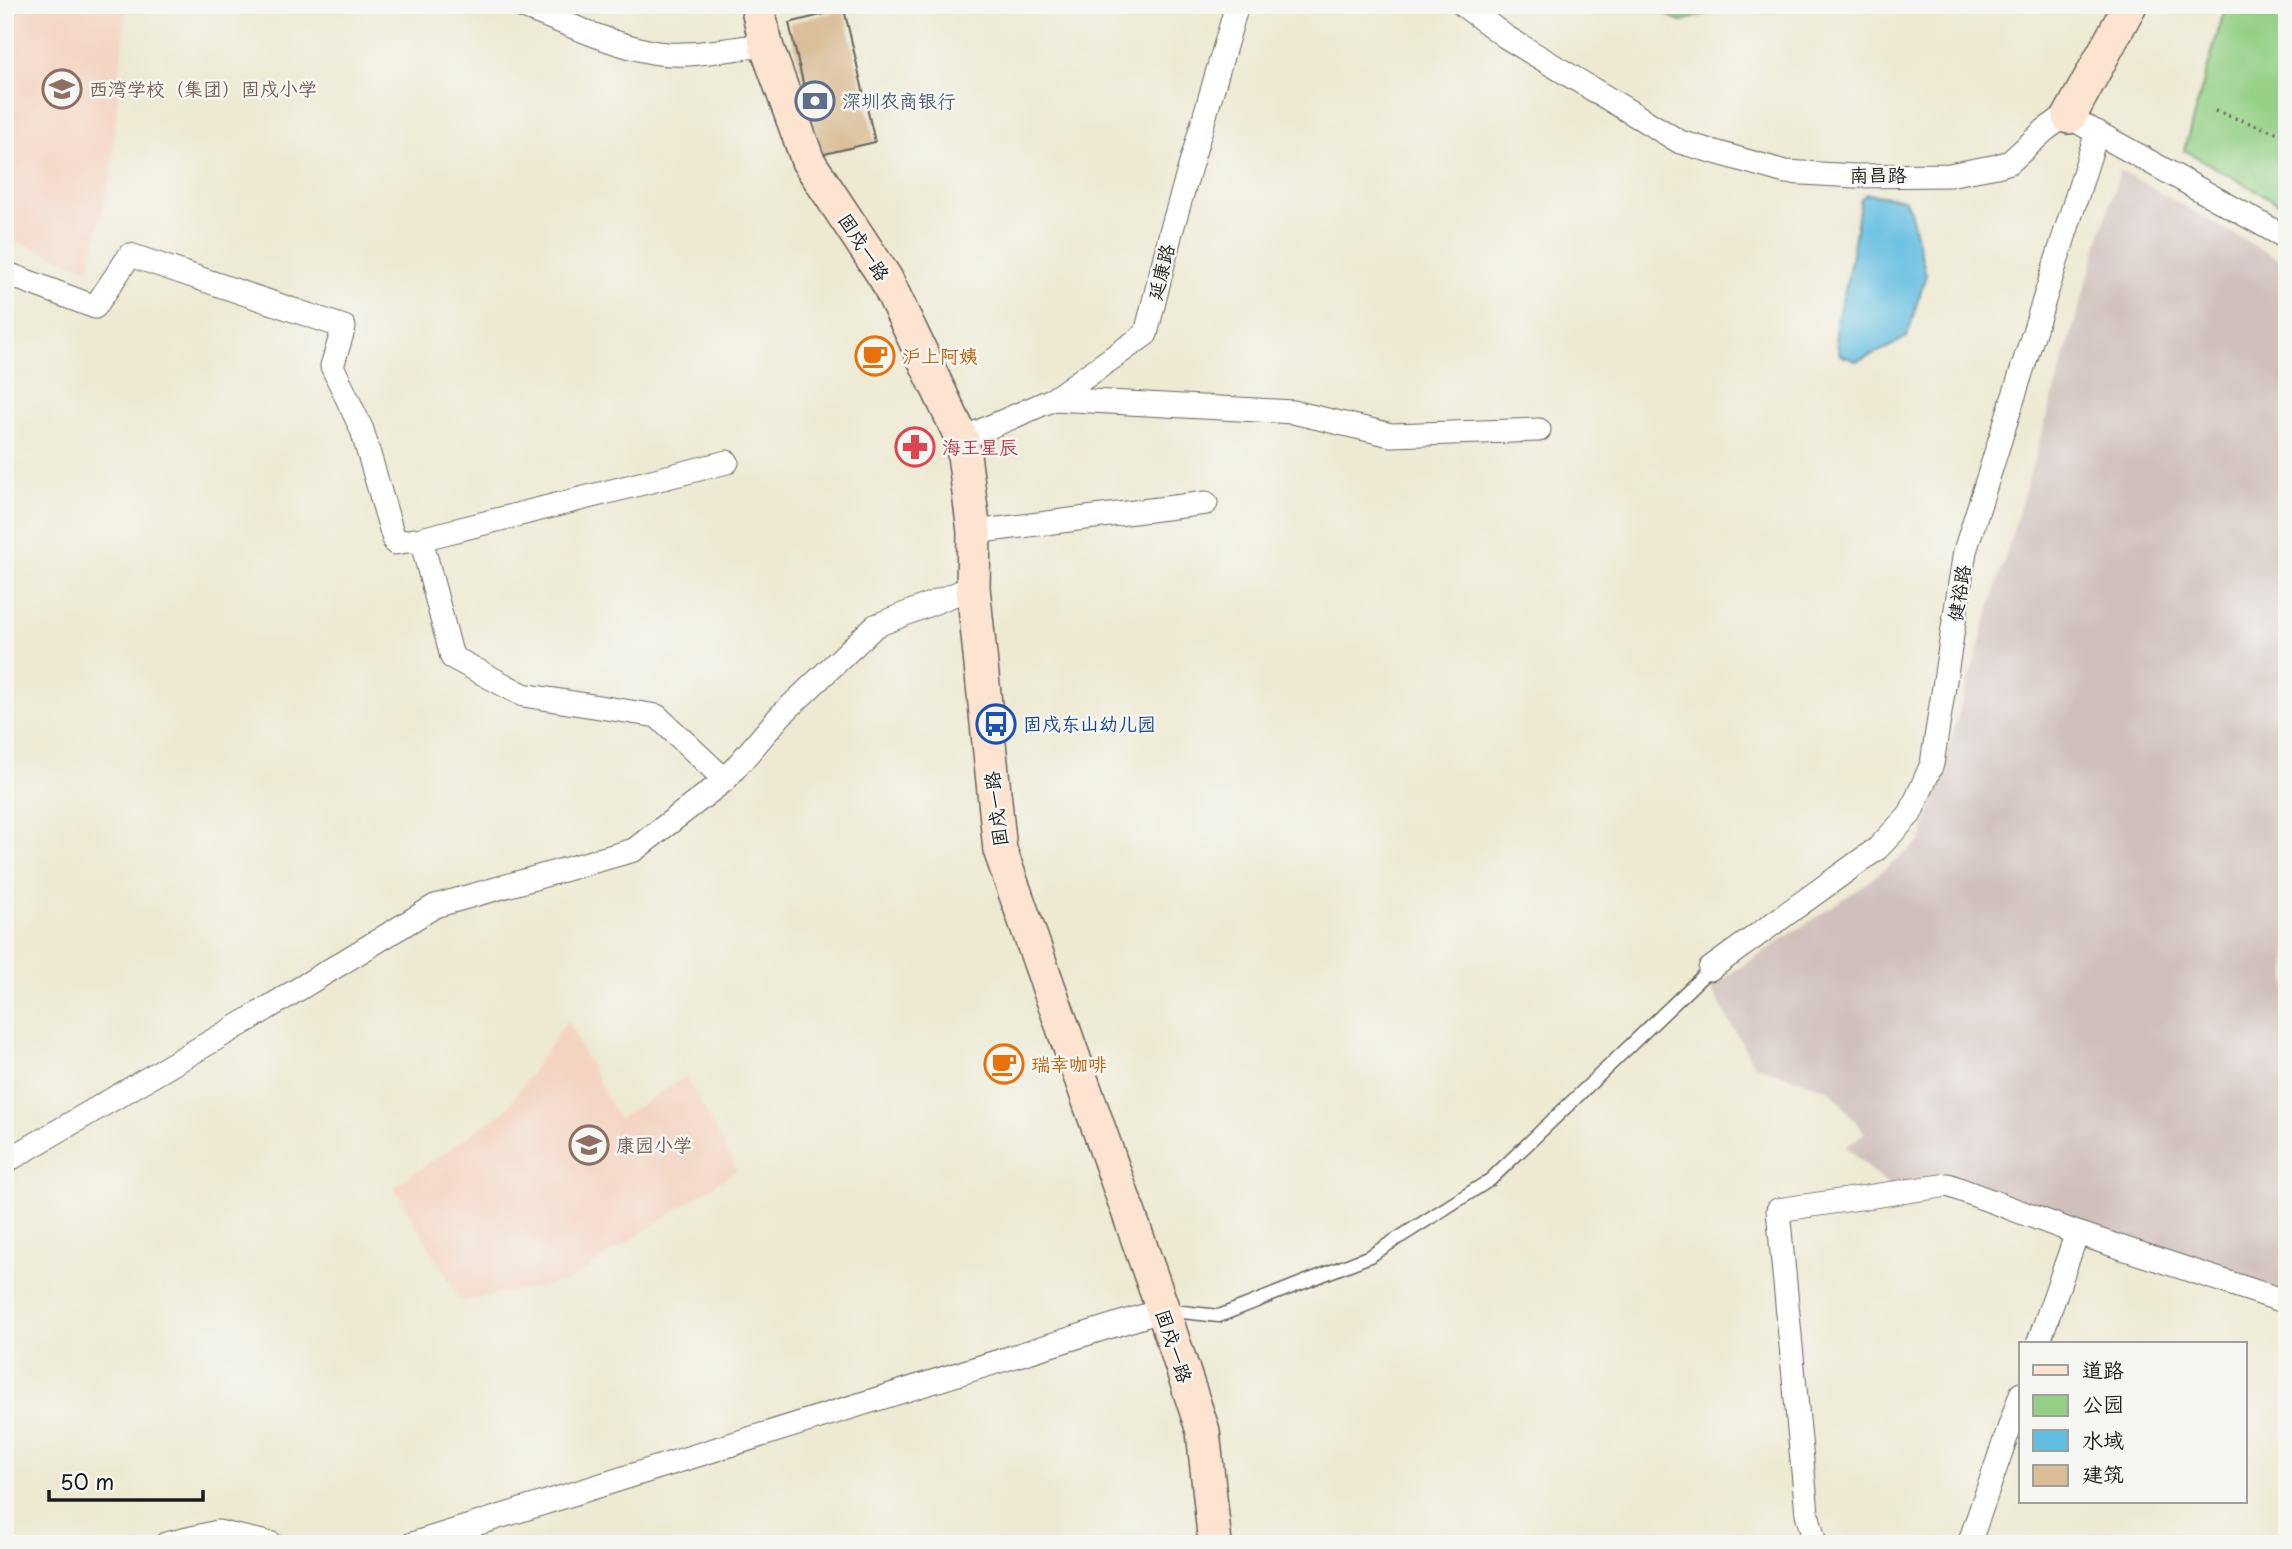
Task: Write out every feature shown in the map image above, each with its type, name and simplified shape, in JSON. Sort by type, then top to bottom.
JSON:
[{"type":"street","points":[[518,5],[621,44],[654,52],[681,53],[766,45]]},
{"type":"street","name":"固戍一路","points":[[757,5],[766,45],[808,161],[886,279],[962,439],[974,531],[973,587],[1000,850],[1163,1310],[1203,1431],[1215,1544]]},
{"type":"street","name":"延康路","points":[[962,439],[1055,399],[1146,334],[1171,232],[1237,5]]},
{"type":"street","name":"南昌路","points":[[1463,5],[1506,37],[1680,142],[1785,172],[1855,176],[1949,175],[2010,162],[2059,120],[2083,124]]},
{"type":"street","name":"健裕路","points":[[1710,969],[1878,848],[1910,814],[1931,764],[1965,551],[2083,124],[2130,5]]},
{"type":"street","points":[[2083,124],[2287,238]]},
{"type":"street","points":[[5,273],[95,307],[130,255],[344,327],[332,366],[362,430],[395,543],[421,540],[727,462]]},
{"type":"street","points":[[1055,399],[1293,412],[1391,435],[1539,430]]},
{"type":"street","points":[[974,531],[1206,503]]},
{"type":"street","points":[[421,540],[452,657],[523,695],[657,716],[725,780]]},
{"type":"street","points":[[5,1162],[248,1020],[435,906],[634,850],[725,780],[780,716],[875,626],[973,587]]},
{"type":"street","points":[[1815,1544],[1807,1513],[1778,1210],[1948,1185],[2077,1233],[2287,1302]]},
{"type":"street","points":[[2039,1342],[2077,1233]]},
{"type":"street","points":[[412,1544],[1163,1310]]},
{"type":"street","points":[[1969,1544],[2019,1400]]},
{"type":"street","points":[[166,1544],[218,1532],[272,1544]]},
{"type":"lane","points":[[1163,1310],[1219,1316],[1370,1256],[1490,1180],[1710,969]]},
{"type":"path","points":[[2216,111],[2287,136]]},
{"type":"shaded area","name":"西湾学校（集团）固戍小学","points":[[5,5],[126,5],[111,174],[89,269],[5,237]]},
{"type":"shaded area","points":[[2120,170],[2287,264],[2287,1301],[1948,1185],[1889,1186],[1846,1147],[1865,1133],[1830,1090],[1754,1065],[1710,987],[1860,888],[1921,841]]},
{"type":"shaded area","name":"康园小学","points":[[567,1021],[618,1119],[686,1076],[737,1170],[567,1282],[461,1301],[394,1187],[504,1112]]},
{"type":"green space","points":[[1663,5],[1708,5],[1708,13],[1680,22],[1665,13]]},
{"type":"green space","points":[[2226,5],[2287,5],[2287,208],[2184,150]]},
{"type":"water","points":[[1866,194],[1904,199],[1910,210],[1926,275],[1907,337],[1856,361],[1840,355],[1836,327],[1861,199]]},
{"type":"building","points":[[844,9],[875,142],[820,155],[789,23]]},
{"type":"place","name":"西湾学校（集团）固戍小学","points":[[62,89]]},
{"type":"place","name":"深圳农商银行","points":[[815,101]]},
{"type":"place","name":"沪上阿姨","points":[[875,356]]},
{"type":"place","name":"海王星辰","points":[[915,447]]},
{"type":"place","name":"固戍东山幼儿园","points":[[996,724]]},
{"type":"place","name":"瑞幸咖啡","points":[[1004,1064]]},
{"type":"place","name":"康园小学","points":[[589,1145]]}]
